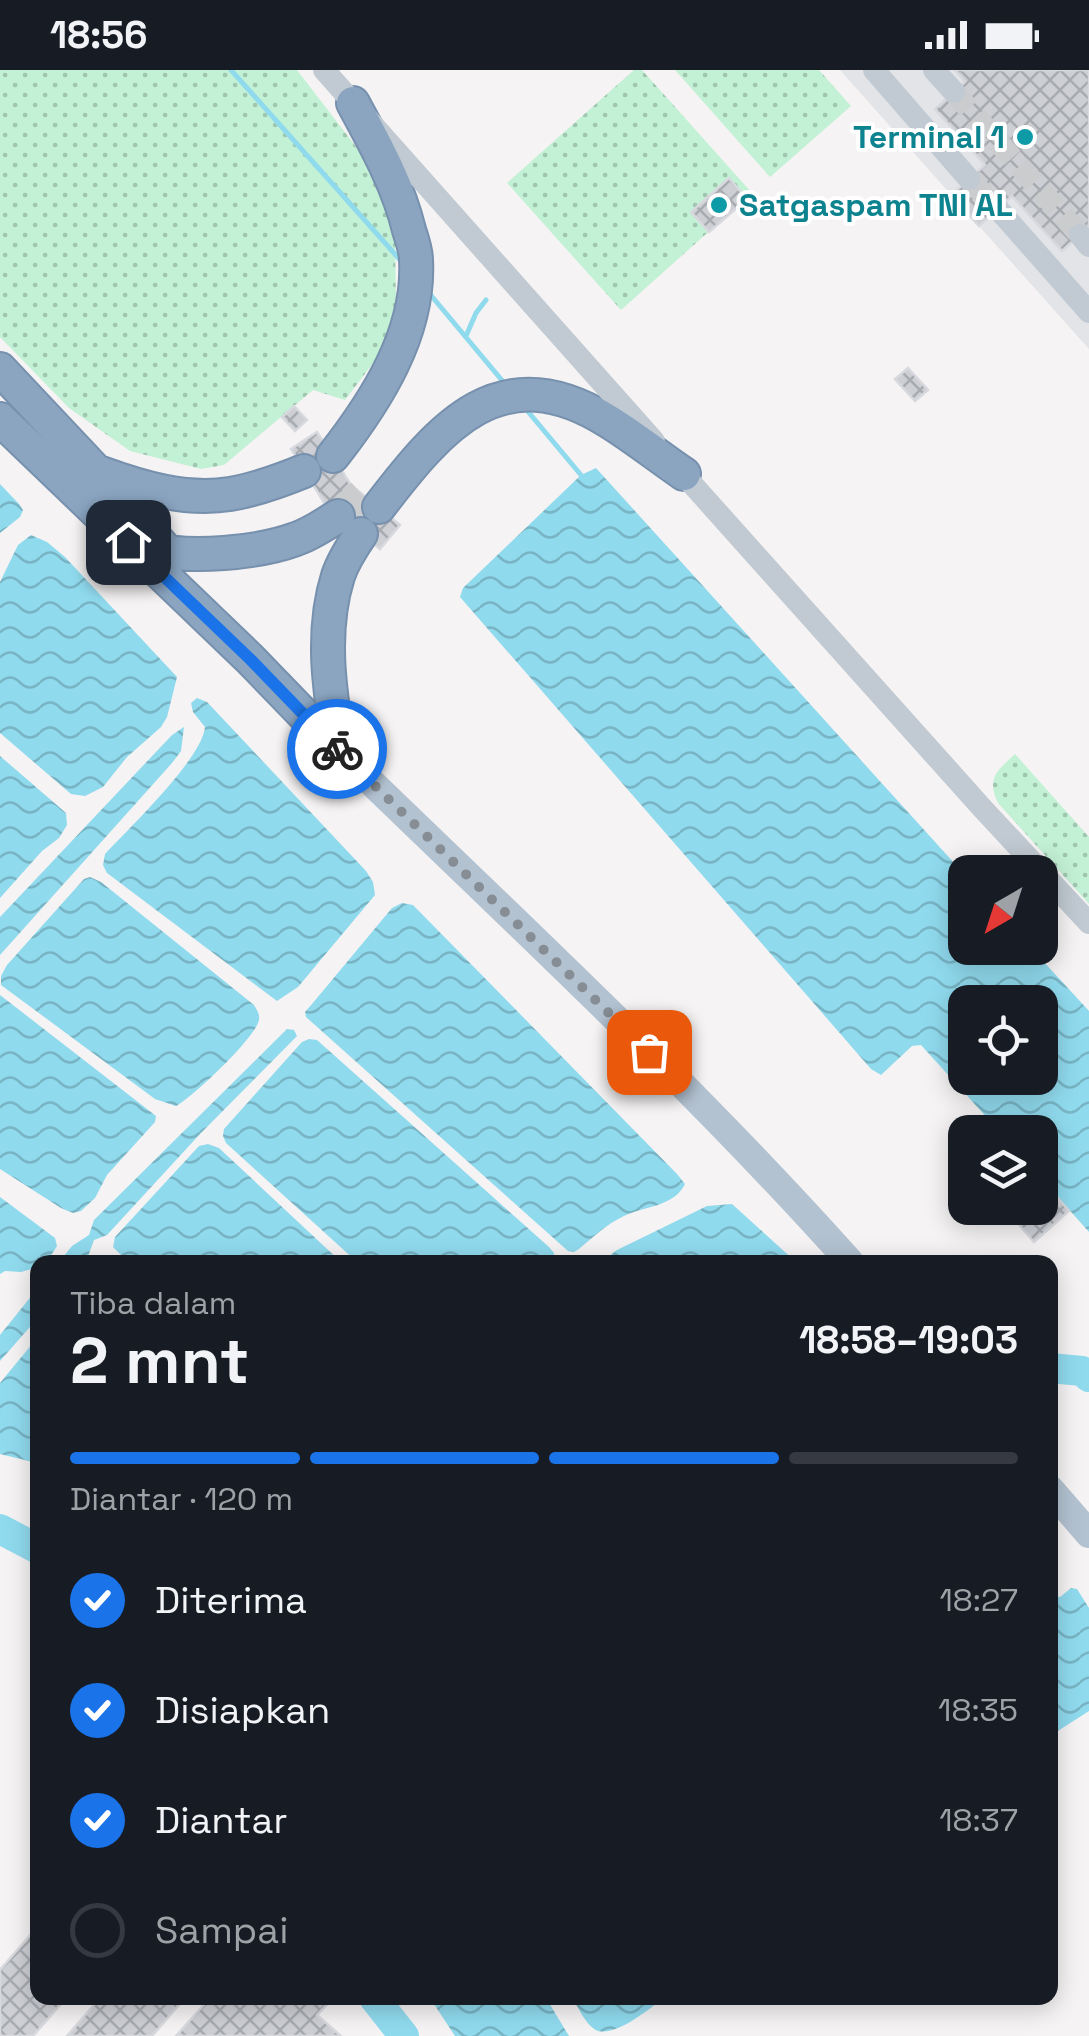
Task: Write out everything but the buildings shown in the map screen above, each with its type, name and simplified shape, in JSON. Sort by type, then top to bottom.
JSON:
[{"type":"highway","points":[[96,472],[176,495],[230,494],[319,464],[375,398],[397,354],[414,298],[416,258],[391,174],[352,103]]},
{"type":"highway","points":[[0,369],[217,604],[250,659]]},
{"type":"highway","points":[[128,542],[167,553],[225,554],[292,541],[360,513],[469,411],[496,398],[535,395],[562,400],[606,420],[684,474]]},
{"type":"highway","points":[[0,419],[340,751]]},
{"type":"highway","points":[[340,751],[327,647],[338,577],[360,513]]},
{"type":"main road","points":[[340,751],[701,1103],[844,1255]]},
{"type":"main road","points":[[1058,1499],[1089,1534]]},
{"type":"street","points":[[324,70],[1089,924]]},
{"type":"street","points":[[874,70],[970,180]]},
{"type":"street","points":[[934,70],[954,92]]},
{"type":"street","points":[[998,209],[1089,312]]},
{"type":"shaded area","points":[[840,70],[1089,70],[1089,349],[979,226]]},
{"type":"green space","points":[[0,70],[297,70],[364,157],[387,200],[395,238],[396,304],[380,354],[345,400],[313,390],[224,465],[201,469],[130,451],[69,408],[0,337]]},
{"type":"green space","points":[[634,70],[642,70],[752,193],[621,310],[507,183]]},
{"type":"green space","points":[[675,70],[819,70],[851,106],[770,177]]},
{"type":"green space","points":[[1015,754],[1089,837],[1089,904],[1058,870],[1058,855],[1045,855],[998,803],[993,781]]},
{"type":"water","points":[[596,468],[948,856],[948,965],[1047,965],[1089,1011],[1089,1232],[1058,1197],[1058,1115],[985,1115],[966,1095],[1058,1095],[1058,985],[948,985],[948,1075],[921,1045],[912,1046],[881,1075],[871,1069],[460,597],[463,588],[581,475]]},
{"type":"water","points":[[0,484],[23,510],[0,533]]},
{"type":"water","points":[[31,535],[65,557],[177,677],[161,727],[127,757],[103,787],[85,796],[71,794],[0,733],[0,582],[18,545]]},
{"type":"water","points":[[197,698],[207,702],[373,882],[375,895],[298,987],[277,1001],[107,873],[103,865],[105,854],[163,793],[201,741],[205,727],[191,703]]},
{"type":"water","points":[[184,727],[181,751],[172,763],[0,955],[0,917],[172,735]]},
{"type":"water","points":[[0,756],[66,813],[67,825],[0,898]]},
{"type":"water","points":[[90,877],[258,1012],[255,1028],[236,1053],[176,1106],[155,1099],[1,985],[7,965]]},
{"type":"water","points":[[402,903],[413,905],[677,1174],[685,1184],[680,1192],[666,1202],[618,1219],[579,1249],[568,1251],[306,1017],[305,1012],[392,908]]},
{"type":"water","points":[[0,995],[156,1116],[81,1211],[73,1213],[61,1208],[0,1169]]},
{"type":"water","points":[[287,1029],[294,1030],[297,1036],[107,1235],[94,1240],[89,1255],[65,1255],[89,1235],[94,1220]]},
{"type":"water","points":[[317,1040],[554,1255],[349,1255],[226,1143],[223,1136],[224,1129],[302,1042]]},
{"type":"water","points":[[199,1146],[219,1148],[334,1255],[121,1255],[113,1247],[115,1237]]},
{"type":"water","points":[[0,1197],[55,1238],[57,1246],[50,1255],[30,1255],[30,1269],[0,1274]]},
{"type":"water","points":[[732,1204],[788,1255],[610,1255],[617,1250],[707,1206]]},
{"type":"water","points":[[30,1298],[30,1327],[0,1361],[0,1335]]},
{"type":"water","points":[[30,1347],[30,1461],[0,1454],[0,1383]]},
{"type":"water","points":[[1071,1588],[1077,1589],[1089,1608],[1089,1711],[1058,1731],[1058,1597]]},
{"type":"water","points":[[435,2005],[550,2005],[569,2036],[455,2036]]},
{"type":"water","points":[[576,2005],[654,2005],[614,2030],[598,2031]]},
{"type":"waterway","points":[[231,70],[402,262]]},
{"type":"waterway","points":[[429,293],[505,384]]},
{"type":"waterway","points":[[466,336],[486,300]]},
{"type":"waterway","points":[[525,408],[581,475]]},
{"type":"waterway","points":[[1058,1369],[1082,1371],[1089,1377]]},
{"type":"waterway","points":[[0,1529],[30,1545]]},
{"type":"waterway","points":[[380,2005],[404,2036]]},
{"type":"tunnel","points":[[954,92],[1080,235]]},
{"type":"tunnel","points":[[969,179],[998,209]]},
{"type":"tunnel","points":[[338,516],[363,494]]},
{"type":"way so far","points":[[337,749],[649,1052]]},
{"type":"place","name":"Terminal 1","points":[[1025,137]]},
{"type":"place","name":"Satgaspam TNI AL","points":[[719,205]]},
{"type":"route","points":[[128,542],[337,749]]}]
